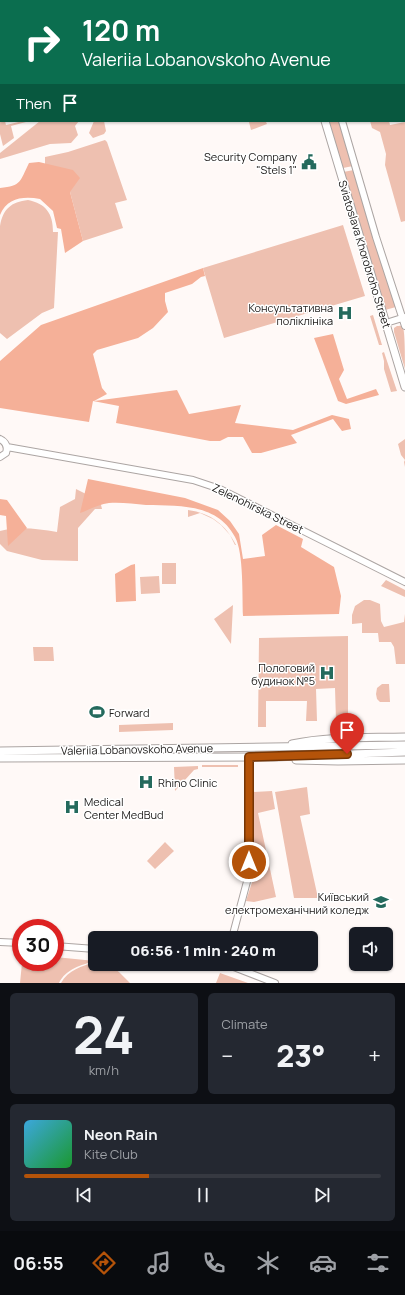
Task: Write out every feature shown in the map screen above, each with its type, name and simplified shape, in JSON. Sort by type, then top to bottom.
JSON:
[{"type":"main road","name":"Sviatoslava Khorobroho Street","points":[[325,122],[405,387]]},
{"type":"main road","name":"Valeriia Lobanovskoho Avenue","points":[[275,748],[305,741],[405,737]]},
{"type":"main road","name":"Valeriia Lobanovskoho Avenue","points":[[0,751],[405,745]]},
{"type":"main road","name":"Valeriia Lobanovskoho Avenue","points":[[0,758],[274,757],[405,752]]},
{"type":"main road","name":"Valeriia Lobanovskoho Avenue","points":[[274,757],[305,761],[338,762],[405,760]]},
{"type":"street","name":"Sviatoslava Khorobroho Street","points":[[342,122],[376,237],[404,317],[405,326]]},
{"type":"street","points":[[386,323],[404,317]]},
{"type":"street","points":[[0,440],[5,442],[7,447],[6,453],[0,457]]},
{"type":"street","name":"Zelenohirska Street","points":[[7,447],[193,480],[220,488],[405,582]]},
{"type":"street","points":[[234,931],[249,874],[249,757]]},
{"type":"street","points":[[0,942],[12,943]]},
{"type":"street","points":[[64,946],[88,948]]},
{"type":"street","points":[[244,971],[275,983]]},
{"type":"shaded area","points":[[0,122],[5,122],[6,125],[26,122],[11,126],[14,138],[3,146],[0,134]]},
{"type":"shaded area","points":[[39,122],[78,122],[75,126],[78,135],[71,143],[50,144],[0,159],[0,153]]},
{"type":"shaded area","points":[[94,122],[104,122],[106,131],[104,134],[93,138],[89,133]]},
{"type":"shaded area","points":[[249,122],[266,122],[267,124],[251,130]]},
{"type":"shaded area","points":[[328,122],[339,122],[353,166],[343,168]]},
{"type":"shaded area","points":[[370,122],[389,122],[390,125],[405,122],[405,221],[401,222],[385,165],[386,154],[380,132],[372,128]]},
{"type":"shaded area","points":[[105,140],[127,200],[115,203],[123,228],[83,241],[70,192],[48,165],[45,164],[45,157],[68,152]]},
{"type":"shaded area","points":[[39,162],[73,170],[80,178],[70,192],[83,241],[65,253],[61,229],[57,228],[53,211],[40,199],[22,198],[11,202],[3,209],[0,215],[0,188],[13,186],[19,182],[29,163]]},
{"type":"shaded area","points":[[354,170],[396,307],[385,310],[343,172]]},
{"type":"shaded area","points":[[28,200],[40,204],[47,210],[52,220],[53,232],[58,232],[54,308],[42,313],[7,339],[0,333],[0,226],[3,215],[9,207]]},
{"type":"shaded area","points":[[343,225],[365,296],[224,338],[203,268]]},
{"type":"shaded area","points":[[203,268],[205,276],[201,277],[192,284],[165,293],[165,301],[168,312],[153,328],[138,338],[97,350],[93,354],[102,388],[107,394],[94,401],[177,390],[189,414],[241,405],[235,423],[293,430],[332,415],[349,419],[351,429],[342,431],[333,419],[291,435],[297,443],[261,453],[252,453],[243,437],[228,437],[220,441],[210,441],[116,423],[119,406],[93,401],[89,422],[0,408],[0,361],[41,325]]},
{"type":"shaded area","points":[[373,315],[382,345],[379,345],[370,316]]},
{"type":"shaded area","points":[[397,326],[402,326],[404,330],[405,369],[394,332],[394,328]]},
{"type":"shaded area","points":[[333,334],[344,370],[339,379],[347,399],[376,389],[379,395],[346,404],[338,401],[314,338]]},
{"type":"shaded area","points":[[384,352],[397,391],[391,392],[384,369],[382,353]]},
{"type":"shaded area","points":[[405,439],[405,460],[401,455],[398,444]]},
{"type":"shaded area","points":[[88,479],[185,498],[218,510],[230,521],[239,534],[243,559],[265,556],[262,535],[276,525],[303,539],[301,547],[334,567],[341,596],[339,614],[243,616],[242,575],[238,544],[227,526],[218,518],[208,512],[184,507],[123,503],[109,503],[80,513]]},
{"type":"shaded area","points":[[76,489],[100,501],[102,509],[95,509],[78,528],[78,561],[42,560],[7,551],[0,544],[0,531],[7,529],[28,528],[57,532],[60,507],[75,499]]},
{"type":"shaded area","points":[[0,499],[7,500],[27,528],[8,546],[6,516],[0,515]]},
{"type":"shaded area","points":[[188,510],[200,513],[188,517]]},
{"type":"shaded area","points":[[200,513],[211,517],[221,525],[213,519]]},
{"type":"shaded area","points":[[162,563],[176,563],[176,584],[162,584]]},
{"type":"shaded area","points":[[135,564],[136,601],[116,602],[115,574]]},
{"type":"shaded area","points":[[159,576],[160,593],[141,594],[140,577]]},
{"type":"shaded area","points":[[386,580],[405,590],[405,597],[381,586]]},
{"type":"shaded area","points":[[364,600],[370,600],[380,604],[381,621],[384,627],[404,622],[405,614],[405,664],[396,664],[394,647],[391,642],[379,642],[378,633],[362,633],[362,623],[352,624],[352,615],[355,606]]},
{"type":"shaded area","points":[[233,605],[231,644],[214,619]]},
{"type":"shaded area","points":[[348,636],[348,719],[336,720],[335,688],[316,689],[317,721],[306,721],[307,701],[266,701],[266,727],[258,727],[259,638]]},
{"type":"shaded area","points":[[33,647],[53,647],[54,661],[34,661]]},
{"type":"shaded area","points":[[382,684],[389,684],[390,702],[380,702],[377,699],[377,688]]},
{"type":"shaded area","points":[[173,723],[173,730],[119,732],[119,725]]},
{"type":"shaded area","points":[[202,765],[238,765],[238,767],[202,767]]},
{"type":"shaded area","points":[[198,766],[198,769],[194,770],[175,791],[174,767]]},
{"type":"shaded area","points":[[307,787],[310,814],[300,816],[318,898],[294,898],[275,792]]},
{"type":"shaded area","points":[[272,791],[275,809],[258,813],[276,897],[254,902],[246,901],[254,876],[253,792]]},
{"type":"shaded area","points":[[165,842],[174,851],[155,869],[147,861]]},
{"type":"shaded area","points":[[64,958],[88,960],[88,963],[79,966],[66,974],[59,983],[20,983],[21,971],[64,971]]},
{"type":"shaded area","points":[[88,964],[88,971],[118,971],[130,983],[61,983],[67,975],[80,967]]},
{"type":"shaded area","points":[[220,973],[248,983],[216,983]]},
{"type":"place","name":"Security Company \"Stels 1\"","points":[[309,162]]},
{"type":"place","name":"Консультативна поліклініка","points":[[345,313]]},
{"type":"place","name":"Пологовий будинок №5","points":[[327,673]]},
{"type":"place","name":"Forward","points":[[97,712]]},
{"type":"place","name":"Rhino Clinic","points":[[146,782]]},
{"type":"place","name":"Medical Center MedBud","points":[[72,807]]},
{"type":"place","name":"Київський електромеханічний коледж","points":[[381,902]]},
{"type":"route","points":[[249,862],[249,757],[347,754]]}]
